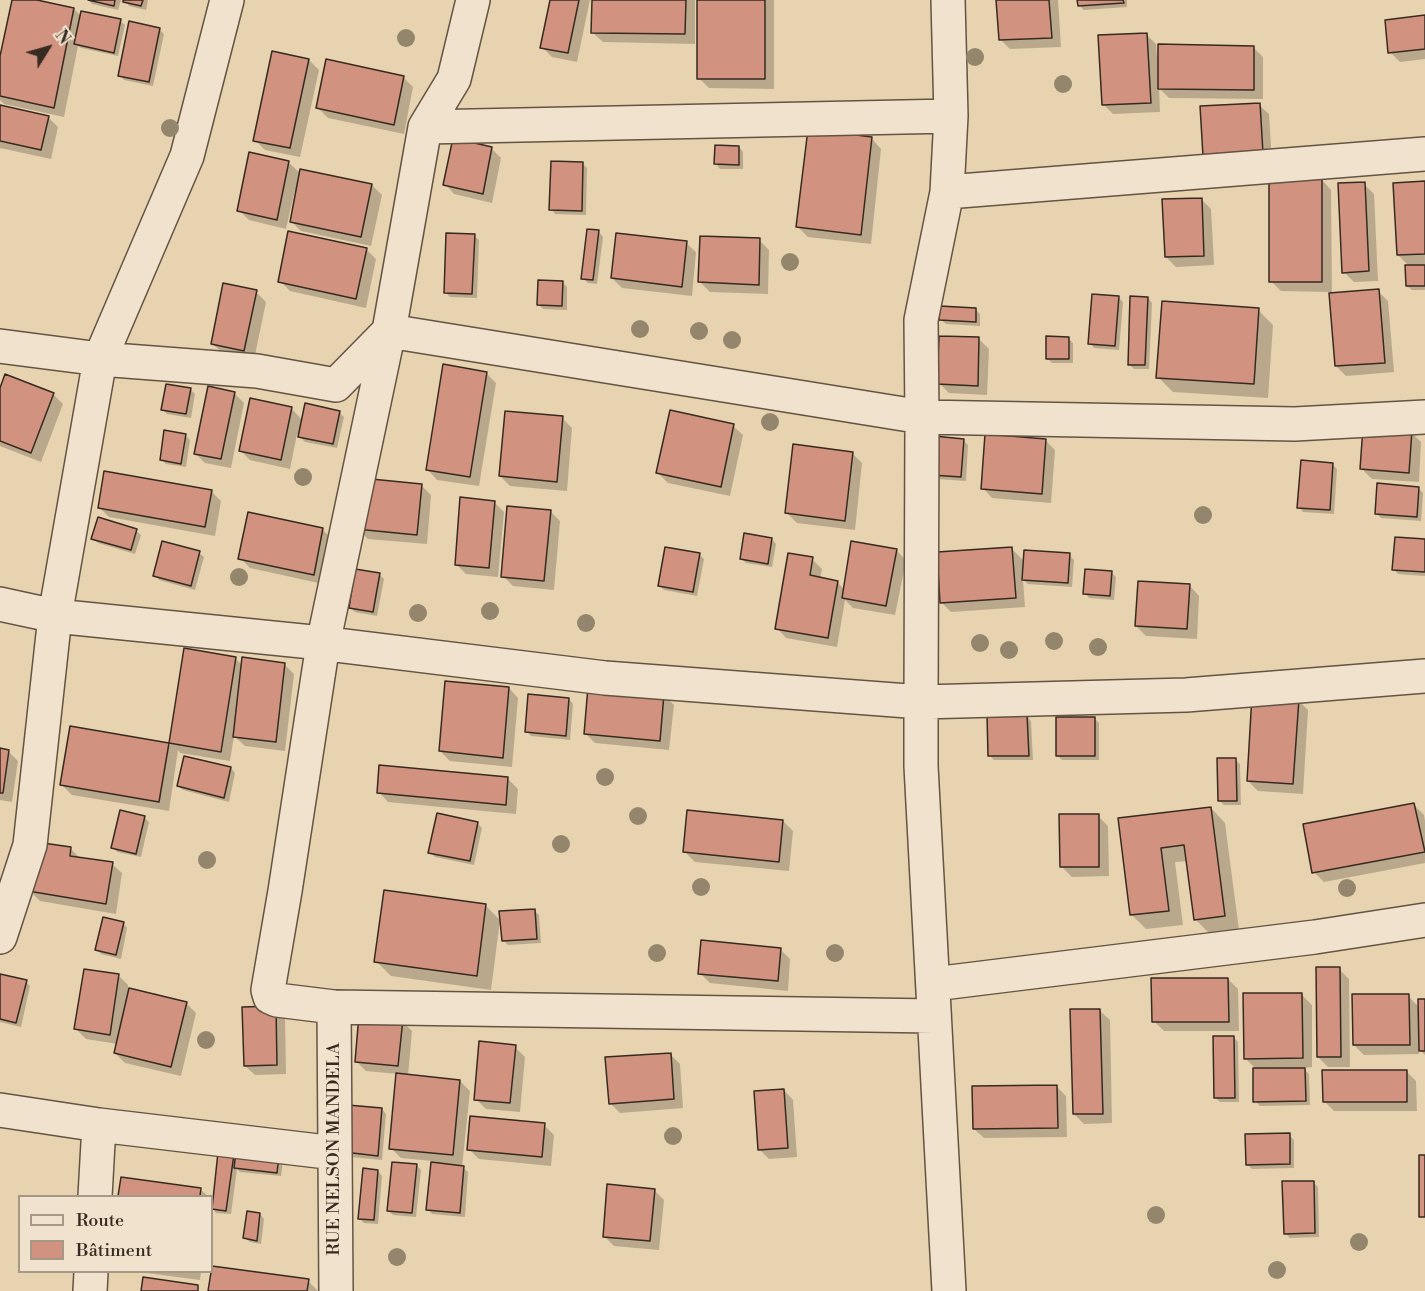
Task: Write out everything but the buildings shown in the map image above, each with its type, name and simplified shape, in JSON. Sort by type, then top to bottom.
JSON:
[{"type":"street","points":[[0,937],[30,845],[55,616],[100,359],[187,156],[227,0]]},
{"type":"street","points":[[473,0],[454,78],[425,127],[389,331],[323,644],[268,990],[270,997],[277,1000],[334,1007],[934,1016]]},
{"type":"street","points":[[948,0],[951,116],[947,192],[921,321],[921,766],[949,1291]]},
{"type":"street","points":[[425,127],[951,116]]},
{"type":"street","points":[[947,192],[1425,154]]},
{"type":"street","points":[[0,346],[100,359],[257,371],[336,385],[389,331]]},
{"type":"street","points":[[389,331],[922,417],[1295,424],[1425,417]]},
{"type":"street","points":[[0,604],[55,616],[323,644],[605,678],[921,702],[1186,695],[1425,676]]},
{"type":"street","points":[[934,984],[1304,939],[1425,920]]},
{"type":"street","name":"RUE NELSON MANDELA","points":[[334,1007],[336,1291]]},
{"type":"street","points":[[0,1110],[99,1125],[335,1153]]},
{"type":"street","points":[[95,1195],[99,1125]]},
{"type":"street","points":[[90,1291],[91,1273]]}]
